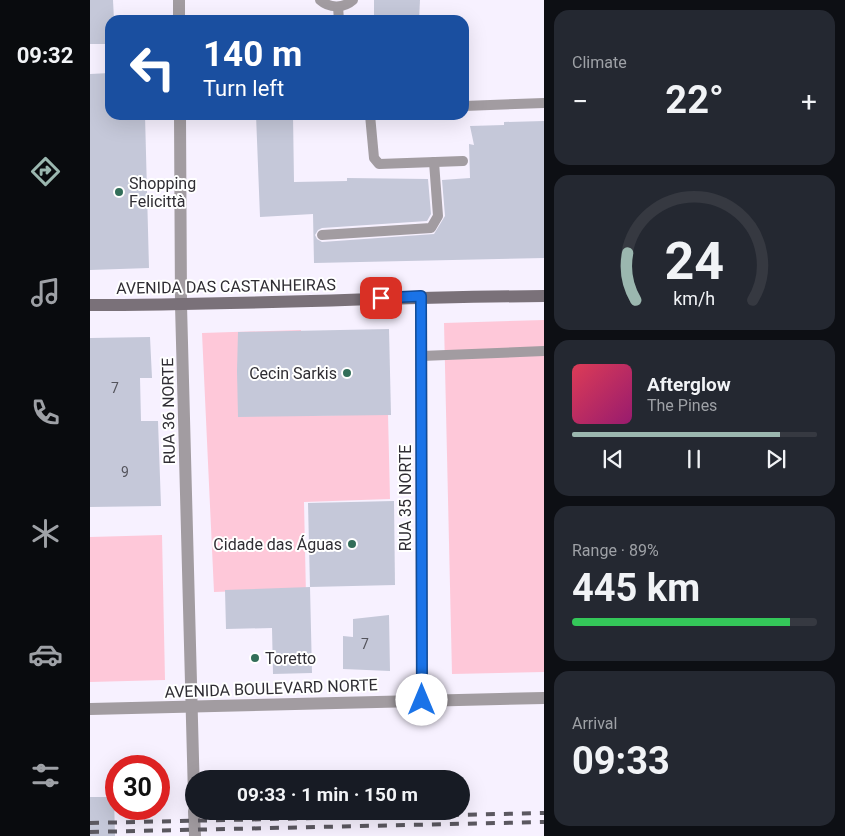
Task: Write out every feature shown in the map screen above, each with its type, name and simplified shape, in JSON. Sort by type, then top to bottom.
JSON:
[{"type":"main road","name":"AVENIDA DAS CASTANHEIRAS","points":[[90,305],[181,305],[421,296],[544,296]]},
{"type":"street","points":[[179,0],[179,15]]},
{"type":"street","name":"RUA 36 NORTE","points":[[180,120],[181,305],[192,770]]},
{"type":"street","name":"RUA 35 NORTE","points":[[421,296],[422,700]]},
{"type":"street","name":"AVENIDA BOULEVARD NORTE","points":[[90,709],[544,698]]},
{"type":"street","points":[[195,820],[196,836]]},
{"type":"lane","points":[[320,0],[329,6],[338,7],[353,0]]},
{"type":"lane","points":[[338,7],[339,15]]},
{"type":"lane","points":[[469,106],[544,103]]},
{"type":"lane","points":[[371,120],[376,161],[379,164],[462,161]]},
{"type":"lane","points":[[322,235],[431,228],[438,216],[434,162]]},
{"type":"lane","points":[[421,356],[544,351]]},
{"type":"shaded area","points":[[544,320],[544,672],[452,674],[444,323]]},
{"type":"shaded area","points":[[301,330],[303,416],[388,414],[390,499],[304,502],[306,596],[301,589],[214,592],[202,333]]},
{"type":"shaded area","points":[[162,535],[165,680],[90,682],[90,537]]},
{"type":"building","points":[[90,0],[113,0],[114,15],[105,15],[105,44],[90,44]]},
{"type":"building","points":[[374,0],[420,0],[419,15],[374,15]]},
{"type":"building","name":"Shopping Felicittà","points":[[105,73],[105,120],[145,120],[149,268],[90,270],[90,74]]},
{"type":"building","points":[[256,120],[293,120],[294,182],[347,181],[347,178],[428,179],[431,214],[427,221],[322,228],[315,235],[322,242],[434,234],[445,216],[442,180],[470,178],[469,144],[474,145],[470,126],[504,125],[504,122],[544,121],[544,258],[314,263],[313,214],[260,217]]},
{"type":"building","points":[[389,329],[391,415],[238,417],[238,332]]},
{"type":"building","points":[[150,337],[152,378],[140,378],[141,421],[158,421],[161,506],[90,507],[90,338]]},
{"type":"building","name":"Cidade das Águas","points":[[394,501],[395,585],[310,587],[308,503]]},
{"type":"building","points":[[310,587],[312,673],[273,674],[272,628],[226,629],[225,590]]},
{"type":"building","points":[[389,615],[390,671],[343,669],[343,636],[353,637],[353,619]]},
{"type":"building","points":[[90,797],[105,797],[105,820],[115,820],[115,836],[90,836]]},
{"type":"railway","points":[[90,823],[544,813]]},
{"type":"railway","points":[[90,832],[544,822]]},
{"type":"place","name":"Shopping Felicittà","points":[[119,192]]},
{"type":"place","name":"Cecin Sarkis","points":[[347,373]]},
{"type":"place","name":"Cidade das Águas","points":[[352,544]]},
{"type":"place","name":"Toretto","points":[[255,658]]},
{"type":"route","points":[[381,298],[421,296],[422,700]]}]
